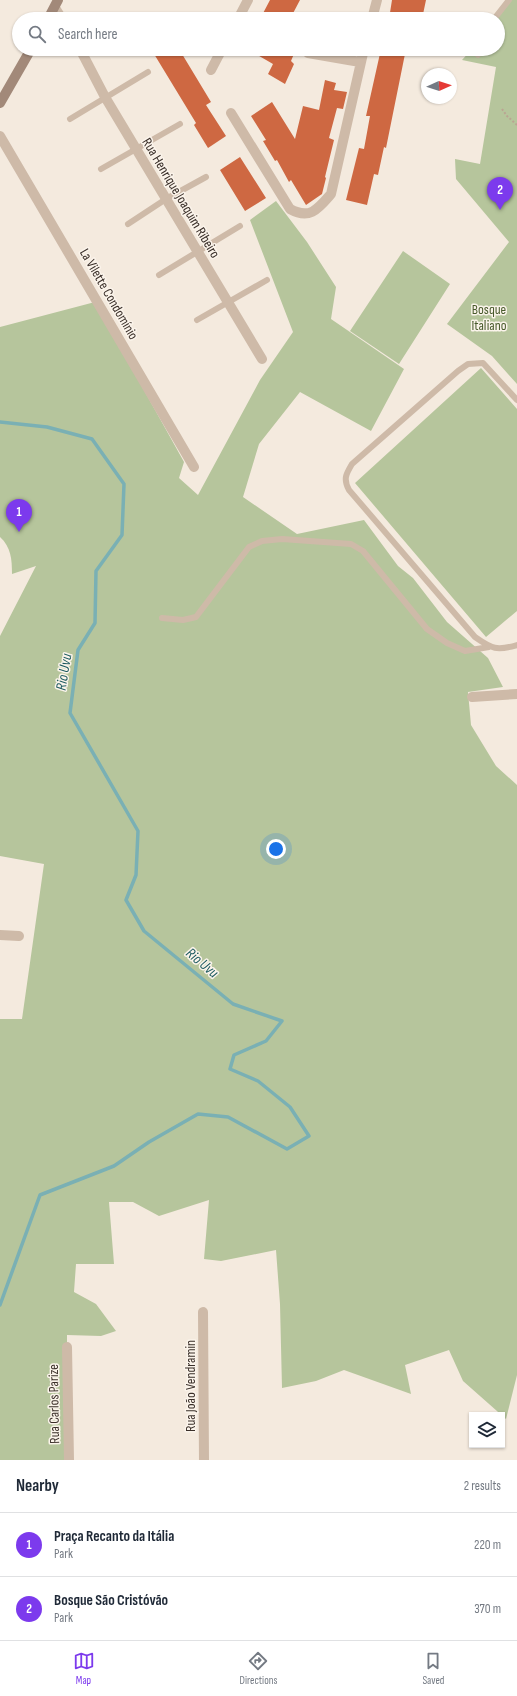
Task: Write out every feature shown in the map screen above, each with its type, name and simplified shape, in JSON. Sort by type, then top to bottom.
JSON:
[{"type":"main road","points":[[1,101],[27,56]]},
{"type":"street","points":[[242,12],[248,0]]},
{"type":"street","points":[[374,12],[377,0]]},
{"type":"street","name":"Rua Henrique Joaquim Ribeiro","points":[[84,56],[105,97],[262,359]]},
{"type":"street","points":[[211,70],[218,56]]},
{"type":"street","points":[[325,56],[360,62]]},
{"type":"street","points":[[231,113],[290,209],[300,214],[310,213],[320,207],[331,194],[362,56]]},
{"type":"street","name":"La Vilette Condomínio","points":[[0,136],[194,467]]},
{"type":"street","points":[[472,697],[517,694]]},
{"type":"street","points":[[0,935],[19,936]]},
{"type":"street","name":"Rua João Vendramin","points":[[204,1312],[204,1460]]},
{"type":"street","name":"Rua Carlos Parize","points":[[68,1347],[69,1460]]},
{"type":"lane","points":[[500,12],[509,0]]},
{"type":"lane","points":[[70,119],[148,72]]},
{"type":"lane","points":[[101,169],[180,124]]},
{"type":"lane","points":[[128,224],[166,199],[206,177]]},
{"type":"lane","points":[[160,276],[240,226]]},
{"type":"lane","points":[[197,320],[267,280]]},
{"type":"lane","points":[[489,647],[475,637],[349,490],[345,483],[345,475],[352,464],[458,371],[468,364],[483,363],[517,400]]},
{"type":"lane","points":[[162,618],[183,620],[196,617],[249,547],[262,541],[282,539],[351,544],[363,551],[427,629],[447,643],[465,651],[489,647],[504,649],[517,645]]},
{"type":"path","points":[[502,109],[517,125]]},
{"type":"green space","name":"Bosque Italiano","points":[[511,0],[517,0],[517,384],[492,356],[447,324],[509,242],[456,179],[455,159],[480,164],[496,67],[462,60],[466,56],[505,56],[505,12],[501,12]]},
{"type":"green space","points":[[276,201],[307,242],[336,287],[331,319],[404,369],[371,431],[300,392],[259,444],[243,497],[297,534],[364,520],[398,566],[413,578],[447,622],[488,658],[503,687],[468,692],[471,725],[496,766],[517,785],[517,1375],[506,1419],[505,1412],[498,1412],[463,1381],[449,1350],[405,1365],[411,1394],[344,1370],[316,1381],[282,1388],[280,1304],[276,1250],[221,1261],[204,1259],[209,1200],[159,1216],[133,1202],[109,1202],[114,1264],[76,1264],[74,1292],[96,1304],[116,1331],[101,1336],[67,1335],[67,1460],[0,1460],[0,1019],[22,1019],[44,864],[0,856],[0,636],[36,566],[12,574],[12,563],[9,549],[0,537],[0,327],[95,302],[184,462],[179,478],[198,495],[260,380],[293,332],[250,220]]},
{"type":"green space","points":[[403,251],[450,284],[399,364],[350,331]]},
{"type":"green space","points":[[481,368],[517,409],[517,611],[486,637],[355,483]]},
{"type":"building","points":[[270,0],[300,0],[294,12],[264,12]]},
{"type":"building","points":[[392,0],[426,0],[423,12],[390,12]]},
{"type":"building","points":[[155,56],[183,56],[211,102],[206,105],[226,136],[208,148],[194,125],[196,123]]},
{"type":"building","points":[[259,56],[293,56],[291,61],[294,64],[285,84],[268,74],[273,64]]},
{"type":"building","points":[[379,56],[405,56],[386,148],[384,147],[378,175],[374,174],[367,205],[346,200],[359,148],[364,149],[370,116],[366,116]]},
{"type":"building","points":[[325,80],[336,83],[334,90],[347,92],[343,109],[337,108],[329,138],[334,140],[322,194],[306,205],[291,180],[289,182],[277,160],[275,161],[263,141],[266,140],[251,116],[272,102],[295,139],[303,106],[319,110]]},
{"type":"building","points":[[240,157],[266,198],[245,211],[220,170]]},
{"type":"waterway","name":"Rio Uvu","points":[[0,422],[47,427],[92,439],[124,484],[122,535],[96,571],[95,623],[78,650],[70,713],[138,831],[136,875],[126,900],[144,931],[233,1004],[282,1021],[266,1041],[234,1055],[230,1069],[258,1081],[290,1107],[309,1136],[287,1149],[228,1117],[198,1114],[149,1142],[114,1166],[40,1195],[0,1305]]},
{"type":"place","name":"Bosque São Cristóvão","points":[[500,210]]},
{"type":"place","name":"Praça Recanto da Itália","points":[[19,532]]}]
